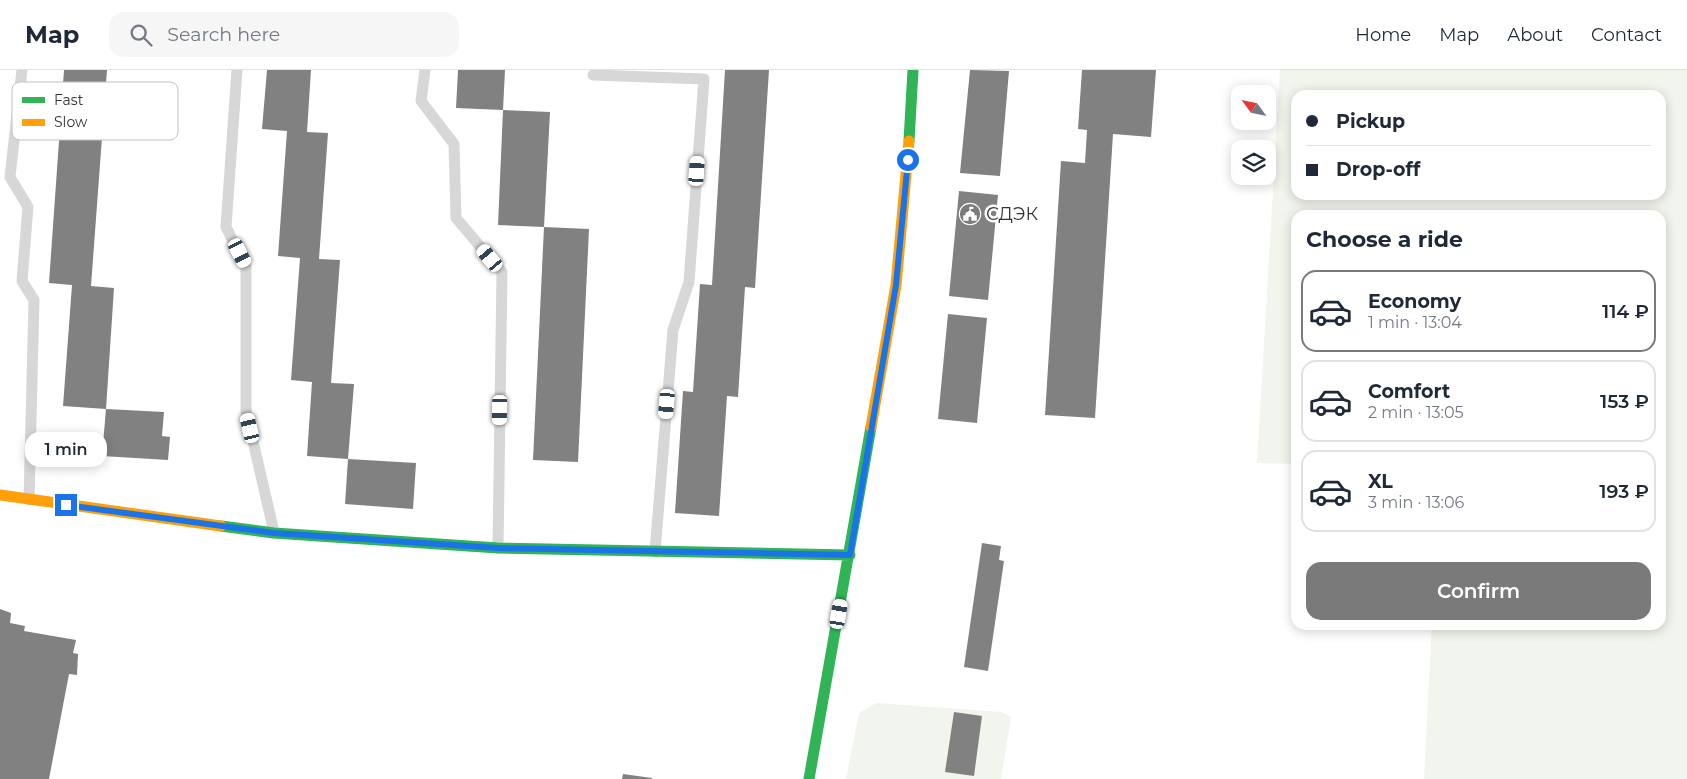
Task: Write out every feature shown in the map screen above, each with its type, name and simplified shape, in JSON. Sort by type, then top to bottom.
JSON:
[{"type":"street","points":[[809,779],[850,555],[896,285],[911,124],[913,70]]},
{"type":"street","points":[[0,495],[274,533],[498,548],[850,555]]},
{"type":"lane","points":[[237,70],[226,227],[246,267],[246,411],[274,533]]},
{"type":"lane","points":[[425,70],[421,101],[454,144],[456,218],[502,272],[498,548]]},
{"type":"lane","points":[[593,75],[704,79],[689,282],[673,330],[655,552]]},
{"type":"lane","points":[[14,140],[10,177],[28,207],[22,281],[34,300],[29,500]]},
{"type":"shaded area","points":[[1280,70],[1687,70],[1687,779],[1424,779],[1432,630],[1666,630],[1666,210],[1291,210],[1291,464],[1257,463],[1273,185],[1276,185],[1276,140]]},
{"type":"shaded area","points":[[876,703],[1001,712],[1011,717],[1001,779],[846,779],[859,713]]},
{"type":"building","points":[[64,70],[107,70],[106,82],[63,82]]},
{"type":"building","points":[[267,70],[311,70],[307,132],[328,133],[319,259],[340,260],[331,383],[354,384],[348,459],[307,456],[312,382],[291,380],[300,258],[278,256],[287,131],[262,129]]},
{"type":"building","points":[[458,70],[505,70],[503,110],[456,108]]},
{"type":"building","points":[[725,70],[769,70],[755,288],[745,287],[738,397],[727,396],[719,516],[675,513],[683,391],[693,392],[700,284],[712,285]]},
{"type":"building","points":[[970,70],[1009,71],[1000,176],[960,173]]},
{"type":"building","points":[[1082,70],[1156,70],[1151,137],[1113,134],[1095,418],[1045,415],[1061,161],[1085,163],[1087,130],[1078,129]]},
{"type":"building","points":[[503,110],[550,112],[544,227],[498,225]]},
{"type":"building","points":[[59,140],[102,140],[91,286],[114,288],[106,409],[63,406],[72,285],[49,283]]},
{"type":"building","points":[[959,191],[998,195],[988,300],[949,296]]},
{"type":"building","points":[[544,227],[589,229],[578,462],[533,460]]},
{"type":"building","points":[[948,314],[987,318],[977,423],[938,419]]},
{"type":"building","points":[[106,409],[164,412],[162,436],[170,437],[168,460],[102,456]]},
{"type":"building","points":[[348,459],[416,463],[413,509],[345,504]]},
{"type":"building","points":[[982,543],[1001,546],[999,560],[1004,561],[988,671],[964,667]]},
{"type":"building","points":[[0,609],[11,613],[10,623],[25,626],[24,631],[76,640],[73,653],[78,654],[77,675],[69,674],[49,779],[0,779]]},
{"type":"building","points":[[954,712],[982,716],[974,776],[945,772]]},
{"type":"building","points":[[623,774],[652,778],[652,779],[622,779]]},
{"type":"traffic: fast","points":[[909,141],[913,70]]},
{"type":"traffic: fast","points":[[809,779],[871,427]]},
{"type":"traffic: fast","points":[[221,526],[274,533],[498,548],[850,555]]},
{"type":"traffic: slow","points":[[871,427],[896,285],[909,141]]},
{"type":"traffic: slow","points":[[0,495],[221,526]]},
{"type":"place","name":"СДЭК","points":[[970,214]]},
{"type":"route","points":[[66,505],[274,533],[498,548],[850,555],[896,285],[908,160]]}]
